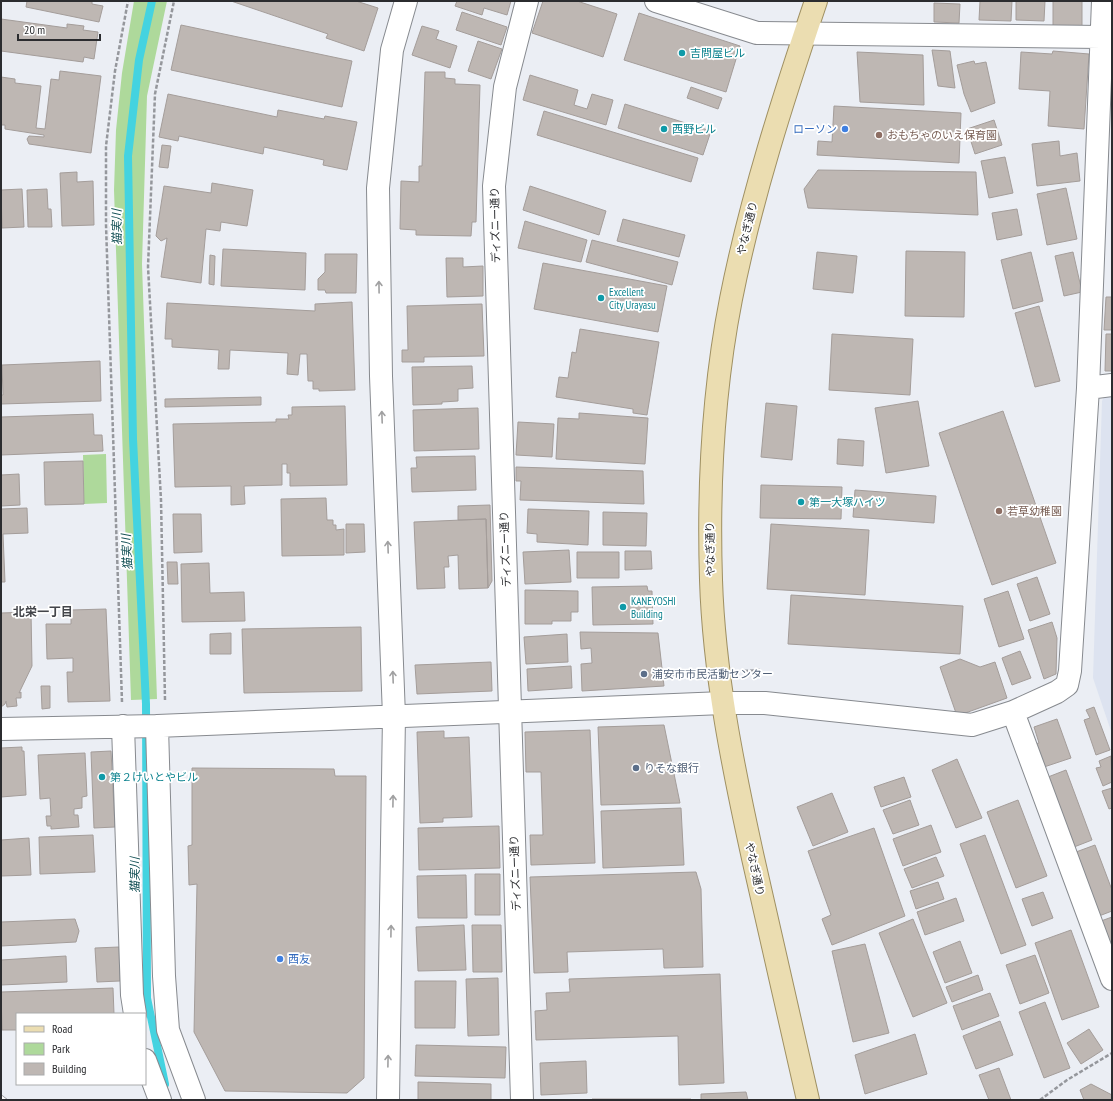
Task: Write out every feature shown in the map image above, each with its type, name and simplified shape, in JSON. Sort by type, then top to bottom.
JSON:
[{"type":"main road","name":"やなぎ通り","points":[[808,1100],[746,827],[723,703],[711,582],[710,516],[713,439],[720,366],[730,302],[744,238],[787,88],[816,1]]},
{"type":"street","points":[[388,1100],[394,716],[381,376],[378,188],[392,50],[406,1]]},
{"type":"street","name":"ディズニー通り","points":[[522,1100],[520,987],[494,186],[505,87],[527,1]]},
{"type":"street","points":[[656,1],[757,33],[1107,39]]},
{"type":"street","points":[[1,730],[723,703],[765,703],[972,726],[1014,712],[1057,692],[1067,685],[1070,671],[1088,388],[1107,39],[1103,1]]},
{"type":"street","points":[[1088,388],[1112,385]]},
{"type":"street","points":[[1014,712],[1112,979]]},
{"type":"street","points":[[161,725],[164,976],[168,1030],[194,1100]]},
{"type":"street","points":[[123,726],[132,994],[135,1013]]},
{"type":"street","points":[[146,1063],[160,1100]]},
{"type":"path","points":[[123,726],[106,217],[106,146],[115,71],[128,1]]},
{"type":"path","points":[[161,725],[161,500],[148,267],[155,94],[174,1]]},
{"type":"path","points":[[1040,1100],[1067,1080],[1112,1053]]},
{"type":"shaded area","points":[[1106,392],[1112,392],[1112,734],[1093,678],[1102,401]]},
{"type":"green space","points":[[134,1],[167,1],[147,96],[142,264],[157,699],[131,700],[114,190],[116,130],[122,73]]},
{"type":"green space","points":[[106,454],[107,503],[84,504],[83,455]]},
{"type":"building","points":[[27,1],[92,1],[92,4],[103,6],[99,22],[26,7]]},
{"type":"building","points":[[231,1],[356,1],[378,8],[364,51],[326,38],[328,34]]},
{"type":"building","points":[[457,1],[511,1],[507,15],[484,8],[482,15],[455,6]]},
{"type":"building","points":[[543,1],[577,1],[617,14],[603,57],[532,33]]},
{"type":"building","points":[[980,1],[1012,1],[1011,21],[979,20]]},
{"type":"building","points":[[1016,1],[1045,1],[1044,21],[1016,20]]},
{"type":"building","points":[[1053,1],[1082,1],[1082,27],[1053,27]]},
{"type":"building","points":[[934,3],[960,4],[959,23],[934,22]]},
{"type":"building","points":[[462,12],[507,27],[501,45],[456,30]]},
{"type":"building","name":"吉問屋ビル","points":[[639,13],[740,46],[726,92],[624,60]]},
{"type":"building","points":[[1,19],[67,28],[67,24],[84,26],[83,30],[98,32],[94,59],[84,57],[83,62],[1,51]]},
{"type":"building","points":[[181,25],[352,61],[342,107],[171,70]]},
{"type":"building","points":[[422,26],[439,31],[436,39],[457,46],[450,68],[412,55]]},
{"type":"building","points":[[478,41],[502,49],[491,79],[468,71]]},
{"type":"building","points":[[932,50],[950,51],[955,88],[938,86]]},
{"type":"building","points":[[1053,51],[1089,54],[1084,129],[1048,126],[1050,91],[1019,89],[1021,52],[1052,54]]},
{"type":"building","points":[[857,52],[923,55],[924,105],[860,102]]},
{"type":"building","points":[[974,61],[975,64],[986,62],[995,103],[971,112],[964,94],[957,65]]},
{"type":"building","points":[[60,71],[101,76],[91,153],[29,144],[27,139],[29,136],[44,137],[44,135],[5,129],[5,125],[1,125],[1,77],[15,79],[15,83],[41,86],[36,128],[45,129],[51,79],[59,80]]},
{"type":"building","points":[[425,72],[445,72],[445,78],[455,79],[455,84],[480,85],[476,222],[472,222],[471,236],[416,235],[416,230],[400,229],[401,181],[419,182],[419,166],[422,166]]},
{"type":"building","points":[[530,75],[578,90],[574,105],[587,109],[592,94],[613,100],[606,125],[523,100]]},
{"type":"building","points":[[691,87],[722,98],[718,109],[687,98]]},
{"type":"building","points":[[168,94],[277,117],[278,110],[324,119],[325,116],[357,122],[347,170],[323,165],[324,160],[264,147],[263,154],[179,136],[178,141],[159,137]]},
{"type":"building","name":"西野ビル","points":[[625,104],[711,131],[703,155],[618,128]]},
{"type":"building","points":[[834,106],[961,113],[959,163],[817,155],[818,141],[832,142]]},
{"type":"building","points":[[544,111],[698,158],[691,182],[537,135]]},
{"type":"building","points":[[994,120],[1002,145],[975,154],[967,129]]},
{"type":"building","points":[[1059,141],[1060,156],[1077,153],[1080,181],[1037,186],[1032,144]]},
{"type":"building","points":[[162,145],[171,146],[168,168],[159,167]]},
{"type":"building","points":[[1005,157],[1013,193],[989,198],[981,161]]},
{"type":"building","points":[[818,170],[976,172],[978,215],[808,208],[804,189]]},
{"type":"building","points":[[77,172],[77,182],[93,181],[94,225],[62,226],[60,173]]},
{"type":"building","points":[[212,183],[253,190],[247,226],[221,222],[220,231],[206,229],[201,283],[161,277],[167,238],[161,241],[156,236],[164,186],[211,193]]},
{"type":"building","points":[[530,186],[606,211],[599,235],[523,210]]},
{"type":"building","points":[[1066,188],[1077,239],[1047,245],[1037,194]]},
{"type":"building","points":[[22,189],[24,227],[2,228],[1,190]]},
{"type":"building","points":[[47,189],[48,209],[51,209],[52,227],[28,227],[27,190]]},
{"type":"building","points":[[1017,209],[1022,235],[997,240],[992,213]]},
{"type":"building","points":[[623,219],[685,235],[679,257],[617,241]]},
{"type":"building","points":[[525,221],[587,240],[581,262],[518,248]]},
{"type":"building","points":[[592,240],[678,262],[672,285],[586,262]]},
{"type":"building","points":[[223,249],[306,253],[305,290],[221,286]]},
{"type":"building","points":[[906,251],[965,252],[964,317],[905,316]]},
{"type":"building","points":[[817,252],[857,256],[853,293],[813,289]]},
{"type":"building","points":[[1031,252],[1043,301],[1013,309],[1001,260]]},
{"type":"building","points":[[1073,252],[1082,292],[1064,296],[1055,256]]},
{"type":"building","points":[[325,254],[357,254],[356,293],[326,293],[325,290],[318,290],[318,279],[325,272]]},
{"type":"building","points":[[210,255],[215,256],[214,285],[209,284]]},
{"type":"building","points":[[446,258],[463,258],[463,267],[483,266],[483,296],[447,297]]},
{"type":"building","name":"Excellent City Urayasu","points":[[543,263],[667,286],[658,332],[534,309]]},
{"type":"building","points":[[1106,297],[1112,297],[1112,330],[1104,330]]},
{"type":"building","points":[[352,302],[355,390],[319,391],[319,389],[313,389],[313,381],[308,381],[307,354],[300,354],[298,375],[287,374],[288,353],[230,350],[229,369],[218,369],[219,350],[172,347],[172,339],[165,339],[167,303],[315,311],[315,304]]},
{"type":"building","points":[[482,304],[484,356],[424,357],[424,362],[402,362],[402,350],[408,350],[407,306]]},
{"type":"building","points":[[1039,306],[1060,381],[1035,387],[1015,313]]},
{"type":"building","points":[[580,329],[659,342],[647,415],[633,413],[633,409],[556,397],[559,377],[568,378],[572,352],[576,353]]},
{"type":"building","points":[[832,334],[913,339],[910,395],[829,390]]},
{"type":"building","points":[[1106,334],[1112,334],[1112,371],[1105,371]]},
{"type":"building","points":[[100,361],[101,401],[1,404],[1,395],[3,395],[2,365]]},
{"type":"building","points":[[472,366],[473,388],[458,389],[458,401],[442,402],[442,404],[413,405],[412,367]]},
{"type":"building","points":[[261,397],[261,405],[165,407],[165,399]]},
{"type":"building","points":[[918,401],[929,466],[886,473],[875,408]]},
{"type":"building","points":[[766,403],[797,406],[792,460],[761,457]]},
{"type":"building","points":[[345,406],[347,485],[290,486],[290,473],[287,473],[287,464],[282,464],[282,485],[244,486],[245,504],[231,505],[231,486],[175,487],[173,424],[276,422],[276,419],[289,419],[288,415],[292,415],[292,407]]},
{"type":"building","points":[[478,408],[479,449],[414,451],[413,410]]},
{"type":"building","points":[[1003,411],[1056,563],[992,585],[939,433]]},
{"type":"building","points":[[579,413],[648,418],[645,464],[556,459],[558,418],[579,419]]},
{"type":"building","points":[[93,414],[94,435],[102,435],[103,451],[1,455],[1,417]]},
{"type":"building","points":[[518,422],[554,424],[552,457],[516,455]]},
{"type":"building","points":[[838,439],[864,441],[863,466],[837,464]]},
{"type":"building","points":[[475,456],[476,490],[412,492],[411,468],[417,468],[416,457]]},
{"type":"building","points":[[83,461],[84,504],[45,505],[44,462]]},
{"type":"building","points":[[516,467],[643,471],[644,504],[520,500],[521,481],[516,481]]},
{"type":"building","points":[[19,474],[20,505],[1,506],[1,475]]},
{"type":"building","name":"第一大塚ハイツ","points":[[761,485],[842,487],[841,519],[760,518]]},
{"type":"building","points":[[855,490],[936,496],[934,523],[853,517]]},
{"type":"building","points":[[326,498],[327,520],[333,520],[333,525],[336,525],[336,530],[344,529],[344,555],[282,556],[281,499]]},
{"type":"building","points":[[490,505],[492,581],[488,588],[486,519],[458,520],[458,506]]},
{"type":"building","points":[[27,508],[28,533],[3,534],[5,582],[1,582],[1,509]]},
{"type":"building","points":[[528,509],[589,511],[588,545],[537,542],[537,534],[527,533]]},
{"type":"building","points":[[603,512],[647,513],[646,546],[603,545]]},
{"type":"building","points":[[173,514],[201,514],[202,552],[174,553]]},
{"type":"building","points":[[486,519],[488,588],[459,589],[458,555],[448,556],[449,567],[444,567],[445,588],[417,589],[414,522]]},
{"type":"building","points":[[346,524],[364,524],[365,552],[346,553]]},
{"type":"building","points":[[771,524],[869,530],[865,595],[767,589]]},
{"type":"building","points":[[569,550],[571,582],[525,584],[523,552]]},
{"type":"building","points":[[625,551],[651,551],[652,569],[625,570]]},
{"type":"building","points":[[577,552],[619,552],[619,578],[577,578]]},
{"type":"building","points":[[167,562],[177,562],[178,584],[168,584]]},
{"type":"building","points":[[209,563],[210,593],[244,592],[245,621],[182,622],[181,564]]},
{"type":"building","points":[[1037,577],[1050,614],[1030,621],[1017,584]]},
{"type":"building","name":"KANEYOSHI Building","points":[[647,586],[648,591],[652,591],[653,624],[593,625],[592,587]]},
{"type":"building","points":[[525,590],[578,591],[578,612],[571,612],[571,621],[552,621],[552,624],[525,624]]},
{"type":"building","points":[[1008,591],[1024,639],[999,647],[984,599]]},
{"type":"building","points":[[791,595],[963,606],[960,654],[788,644]]},
{"type":"building","points":[[106,609],[110,701],[68,702],[67,672],[73,672],[73,658],[47,659],[46,624],[71,624],[71,610]]},
{"type":"building","points":[[31,612],[32,666],[19,693],[21,692],[21,698],[16,698],[17,706],[7,707],[6,701],[1,707],[1,613]]},
{"type":"building","points":[[1052,622],[1057,638],[1056,674],[1044,679],[1028,630]]},
{"type":"building","points":[[361,627],[362,691],[244,693],[242,629]]},
{"type":"building","points":[[580,632],[658,633],[664,686],[582,691],[581,664],[592,663],[591,648],[581,649]]},
{"type":"building","points":[[231,633],[231,654],[210,654],[210,634]]},
{"type":"building","points":[[567,634],[568,662],[526,664],[524,637]]},
{"type":"building","points":[[1020,651],[1031,678],[1012,685],[1002,658]]},
{"type":"building","points":[[960,659],[980,667],[995,662],[1007,698],[957,716],[940,667]]},
{"type":"building","points":[[491,662],[492,691],[417,694],[415,665]]},
{"type":"building","points":[[571,666],[572,688],[528,691],[527,669]]},
{"type":"building","points":[[41,686],[50,686],[50,708],[42,709]]},
{"type":"building","points":[[1094,707],[1110,750],[1096,755],[1084,720],[1090,718],[1086,710]]},
{"type":"building","points":[[1057,719],[1071,758],[1044,767],[1035,744],[1039,743],[1034,727]]},
{"type":"building","points":[[664,725],[680,803],[601,805],[598,727]]},
{"type":"building","points":[[590,730],[595,863],[531,865],[530,835],[543,835],[541,772],[526,772],[525,732]]},
{"type":"building","points":[[444,731],[444,738],[469,737],[472,817],[443,818],[443,822],[420,823],[417,732]]},
{"type":"building","points":[[22,747],[22,751],[24,751],[26,795],[1,797],[1,748]]},
{"type":"building","name":"第２けいとやビル","points":[[111,751],[115,827],[94,828],[91,752]]},
{"type":"building","points":[[85,753],[87,796],[82,797],[82,808],[74,809],[74,815],[78,815],[79,827],[51,829],[51,826],[47,826],[46,816],[51,816],[50,798],[40,799],[38,755]]},
{"type":"building","points":[[1111,756],[1112,782],[1103,786],[1096,768],[1101,767],[1099,761]]},
{"type":"building","points":[[957,759],[982,818],[956,828],[932,770]]},
{"type":"building","name":"西友","points":[[192,768],[334,769],[335,776],[366,776],[364,1078],[347,1093],[225,1091],[194,1032],[197,884],[189,885],[188,846],[192,845]]},
{"type":"building","points":[[1066,770],[1092,840],[1074,847],[1048,777]]},
{"type":"building","points":[[904,777],[911,797],[881,807],[874,787]]},
{"type":"building","points":[[1112,788],[1112,808],[1109,809],[1102,791]]},
{"type":"building","points":[[832,793],[848,832],[813,846],[797,807]]},
{"type":"building","points":[[910,800],[919,825],[893,834],[883,810]]},
{"type":"building","points":[[1018,800],[1047,876],[1016,888],[987,812]]},
{"type":"building","points":[[681,808],[684,865],[603,868],[601,811]]},
{"type":"building","points":[[931,825],[941,852],[903,866],[893,839]]},
{"type":"building","points":[[499,826],[500,868],[419,870],[418,828]]},
{"type":"building","points":[[874,828],[905,916],[832,945],[822,919],[831,915],[808,851]]},
{"type":"building","points":[[93,835],[95,872],[40,874],[39,837]]},
{"type":"building","points":[[985,835],[1026,945],[1001,954],[960,844]]},
{"type":"building","points":[[29,838],[31,875],[1,876],[1,840]]},
{"type":"building","points":[[1095,845],[1112,890],[1112,911],[1099,916],[1076,852]]},
{"type":"building","points":[[936,857],[944,876],[912,888],[904,869]]},
{"type":"building","points":[[696,872],[701,889],[703,967],[664,968],[663,949],[567,952],[568,972],[534,973],[530,877]]},
{"type":"building","points":[[475,874],[500,874],[500,915],[475,915]]},
{"type":"building","points":[[466,875],[467,918],[418,918],[417,876]]},
{"type":"building","points":[[938,882],[944,899],[916,909],[910,891]]},
{"type":"building","points":[[1043,892],[1053,918],[1032,926],[1022,899]]},
{"type":"building","points":[[956,898],[964,921],[925,935],[917,912]]},
{"type":"building","points":[[1112,917],[1112,950],[1101,921]]},
{"type":"building","points":[[75,919],[79,931],[76,942],[1,946],[1,922]]},
{"type":"building","points":[[913,919],[947,1003],[913,1017],[879,933]]},
{"type":"building","points":[[464,925],[466,970],[418,971],[416,927]]},
{"type":"building","points":[[472,925],[501,925],[502,972],[473,972]]},
{"type":"building","points":[[1071,930],[1099,1007],[1062,1020],[1035,943]]},
{"type":"building","points":[[960,941],[972,973],[945,983],[933,952]]},
{"type":"building","points":[[865,944],[889,1033],[853,1042],[832,951]]},
{"type":"building","points":[[119,947],[120,981],[97,982],[95,948]]},
{"type":"building","points":[[1035,955],[1049,993],[1020,1004],[1006,965]]},
{"type":"building","points":[[66,956],[67,982],[1,985],[1,960]]},
{"type":"building","points":[[720,974],[724,1083],[679,1085],[678,1036],[536,1040],[535,1011],[547,1010],[546,993],[570,992],[569,979]]},
{"type":"building","points":[[978,975],[983,990],[952,1002],[946,987]]},
{"type":"building","points":[[498,978],[499,1035],[468,1036],[466,979]]},
{"type":"building","points":[[415,981],[456,981],[455,1028],[415,1028]]},
{"type":"building","points":[[113,988],[114,1013],[16,1013],[16,1030],[2,1030],[1,992]]},
{"type":"building","points":[[990,993],[999,1016],[962,1030],[953,1006]]},
{"type":"building","points":[[1045,1002],[1070,1068],[1044,1078],[1019,1012]]},
{"type":"building","points":[[1000,1021],[1013,1055],[976,1069],[963,1036]]},
{"type":"building","points":[[1089,1029],[1103,1050],[1081,1064],[1067,1043]]},
{"type":"building","points":[[915,1034],[927,1074],[865,1094],[855,1055]]},
{"type":"building","points":[[416,1045],[506,1047],[505,1078],[415,1076]]},
{"type":"building","points":[[586,1061],[587,1093],[541,1095],[540,1063]]},
{"type":"building","points":[[999,1068],[1011,1100],[989,1100],[979,1075]]},
{"type":"building","points":[[418,1082],[491,1084],[491,1100],[418,1100]]},
{"type":"building","points":[[1091,1084],[1112,1095],[1112,1100],[1084,1100],[1080,1090]]},
{"type":"building","points":[[746,1092],[748,1100],[701,1100],[701,1094]]},
{"type":"building","points":[[691,1099],[691,1100],[592,1100]]},
{"type":"waterway","name":"猫実川","points":[[152,1],[139,60],[128,156],[133,439],[146,704],[147,998],[165,1084]]},
{"type":"railway","points":[[1,1097],[5,1100]]},
{"type":"place","name":"吉問屋ビル","points":[[682,53]]},
{"type":"place","name":"西野ビル","points":[[664,129]]},
{"type":"place","name":"ローソン","points":[[845,129]]},
{"type":"place","name":"おもちゃのいえ保育園","points":[[879,135]]},
{"type":"place","name":"Excellent City Urayasu","points":[[601,298]]},
{"type":"place","name":"第一大塚ハイツ","points":[[801,502]]},
{"type":"place","name":"若草幼稚園","points":[[999,511]]},
{"type":"place","name":"KANEYOSHI Building","points":[[623,607]]},
{"type":"place","name":"浦安市市民活動センター","points":[[644,674]]},
{"type":"place","name":"りそな銀行","points":[[636,768]]},
{"type":"place","name":"第２けいとやビル","points":[[102,777]]},
{"type":"place","name":"西友","points":[[280,959]]},
{"type":"district","name":"北栄一丁目","points":[[43,612]]}]
